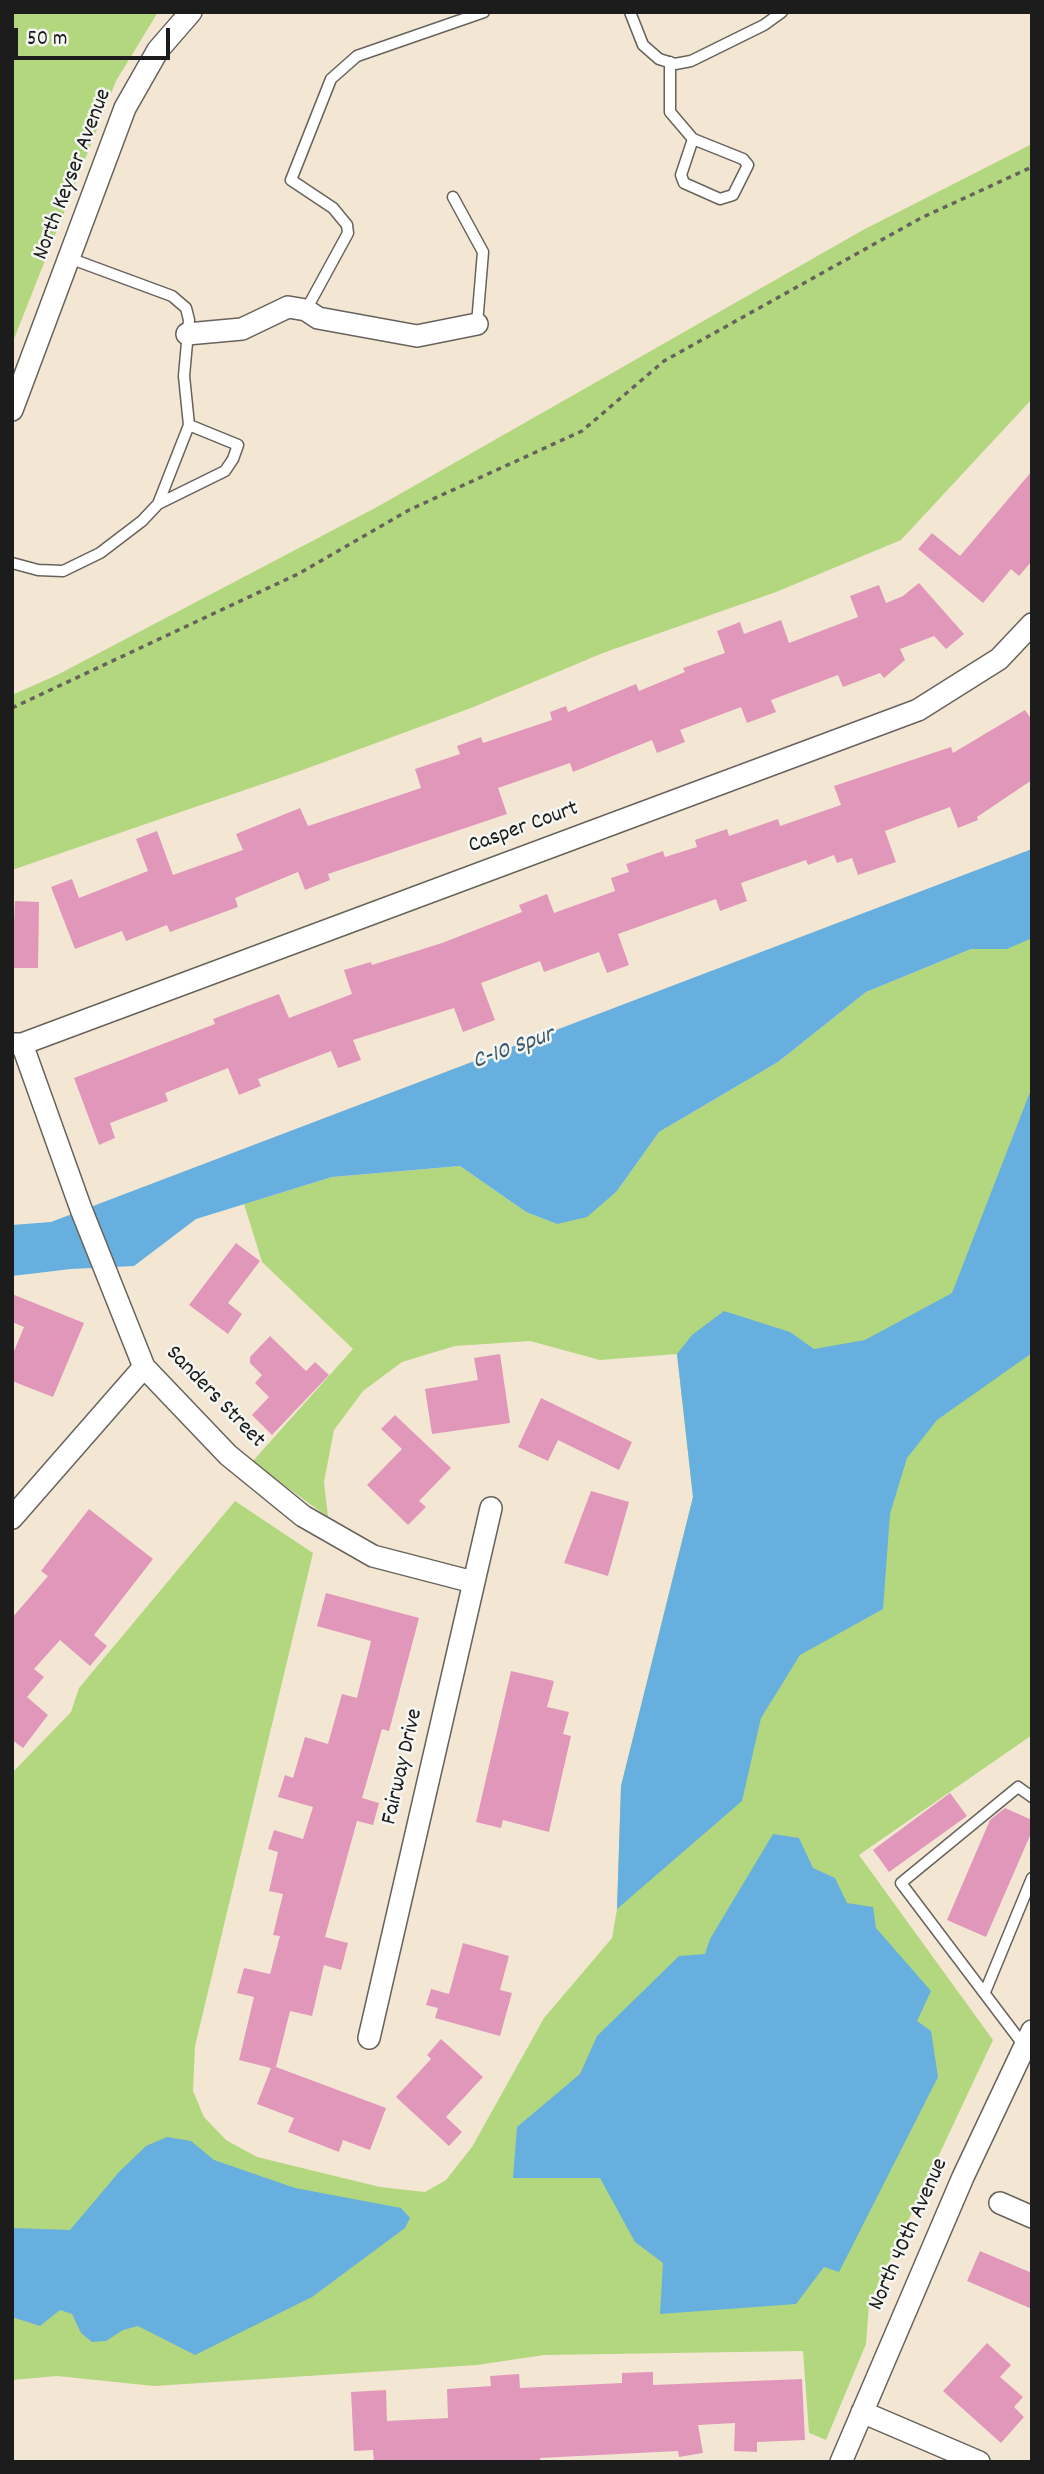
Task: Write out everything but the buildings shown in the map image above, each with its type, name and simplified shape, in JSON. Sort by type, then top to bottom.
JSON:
[{"type":"street","name":"North Keyser Avenue","points":[[12,410],[125,108],[158,50],[191,12]]},
{"type":"street","points":[[187,334],[242,329],[288,307],[306,310],[318,318],[417,336],[477,324]]},
{"type":"street","name":"Casper Court","points":[[17,1044],[918,710],[999,659],[1032,624]]},
{"type":"street","name":"Sanders Street","points":[[17,1044],[144,1367],[228,1455],[303,1516],[373,1556],[473,1582]]},
{"type":"street","points":[[12,1518],[144,1367]]},
{"type":"street","name":"Fairway Drive","points":[[369,2038],[491,1508]]},
{"type":"street","name":"North 40th Avenue","points":[[841,2462],[963,2177],[1028,2039]]},
{"type":"street","points":[[1000,2203],[1032,2217]]},
{"type":"street","points":[[862,2412],[979,2462]]},
{"type":"lane","points":[[306,310],[348,233],[347,225],[332,208],[291,180],[331,79],[357,57],[484,12]]},
{"type":"lane","points":[[630,12],[643,45],[665,61],[691,61],[764,25],[782,12]]},
{"type":"lane","points":[[665,61],[670,112],[693,139],[743,159],[748,165],[733,194],[720,198],[684,183],[681,175],[693,139]]},
{"type":"lane","points":[[453,197],[483,252],[477,324]]},
{"type":"lane","points":[[69,258],[178,300],[186,308],[189,320],[184,376],[189,425],[158,504]]},
{"type":"lane","points":[[12,563],[52,572],[82,564],[142,521],[158,504],[225,471],[238,446],[189,425]]},
{"type":"lane","points":[[1028,2039],[985,1992],[901,1883],[1017,1787],[1032,1797]]},
{"type":"lane","points":[[985,1992],[1032,1878]]},
{"type":"path","points":[[12,708],[298,574],[409,510],[582,431],[664,361],[921,218],[1032,167]]},
{"type":"green space","points":[[12,12],[158,12],[116,81],[12,344]]},
{"type":"green space","points":[[1032,144],[1032,399],[901,540],[776,592],[603,653],[471,708],[300,771],[12,870],[12,695],[57,675],[377,507],[863,230]]},
{"type":"green space","points":[[1032,884],[1032,1735],[859,1855],[993,2040],[869,2304],[866,2344],[826,2440],[809,2433],[803,2351],[544,2355],[477,2365],[154,2386],[57,2376],[12,2380],[12,1773],[71,1712],[79,1688],[235,1501],[313,1553],[195,2046],[193,2091],[204,2117],[226,2140],[257,2157],[380,2187],[425,2192],[446,2180],[472,2147],[544,2018],[612,1938],[617,1909],[621,1786],[693,1497],[677,1354],[600,1360],[530,1341],[455,1346],[402,1362],[363,1391],[334,1430],[324,1482],[328,1517],[252,1462],[353,1349],[262,1262],[244,1204],[332,1177],[460,1166],[526,1212],[557,1224],[617,1191],[659,1132],[778,1062],[866,992],[971,949]]},
{"type":"water","name":"C-10 Spur","points":[[1032,849],[1032,938],[1007,949],[971,949],[866,992],[778,1062],[659,1132],[617,1191],[587,1217],[557,1224],[526,1212],[460,1166],[332,1177],[196,1219],[134,1266],[71,1269],[12,1276],[12,1225],[51,1222]]},
{"type":"water","points":[[1032,1087],[1032,1353],[937,1420],[907,1458],[890,1514],[883,1609],[800,1655],[761,1718],[742,1801],[617,1909],[621,1786],[693,1497],[677,1354],[692,1335],[724,1311],[790,1332],[814,1349],[865,1340],[952,1293]]},
{"type":"water","points":[[773,1834],[799,1838],[813,1868],[835,1878],[847,1903],[873,1907],[876,1928],[931,1991],[917,2021],[931,2031],[938,2077],[839,2272],[824,2267],[796,2304],[660,2314],[663,2263],[635,2242],[600,2178],[513,2178],[517,2127],[580,2074],[597,2036],[679,1956],[705,1954],[710,1939]]},
{"type":"water","points":[[167,2137],[191,2141],[214,2160],[295,2188],[401,2208],[410,2218],[405,2228],[312,2297],[195,2355],[138,2326],[123,2330],[106,2341],[92,2342],[81,2333],[72,2314],[60,2310],[40,2326],[12,2317],[12,2228],[70,2230],[119,2172],[146,2146]]}]
